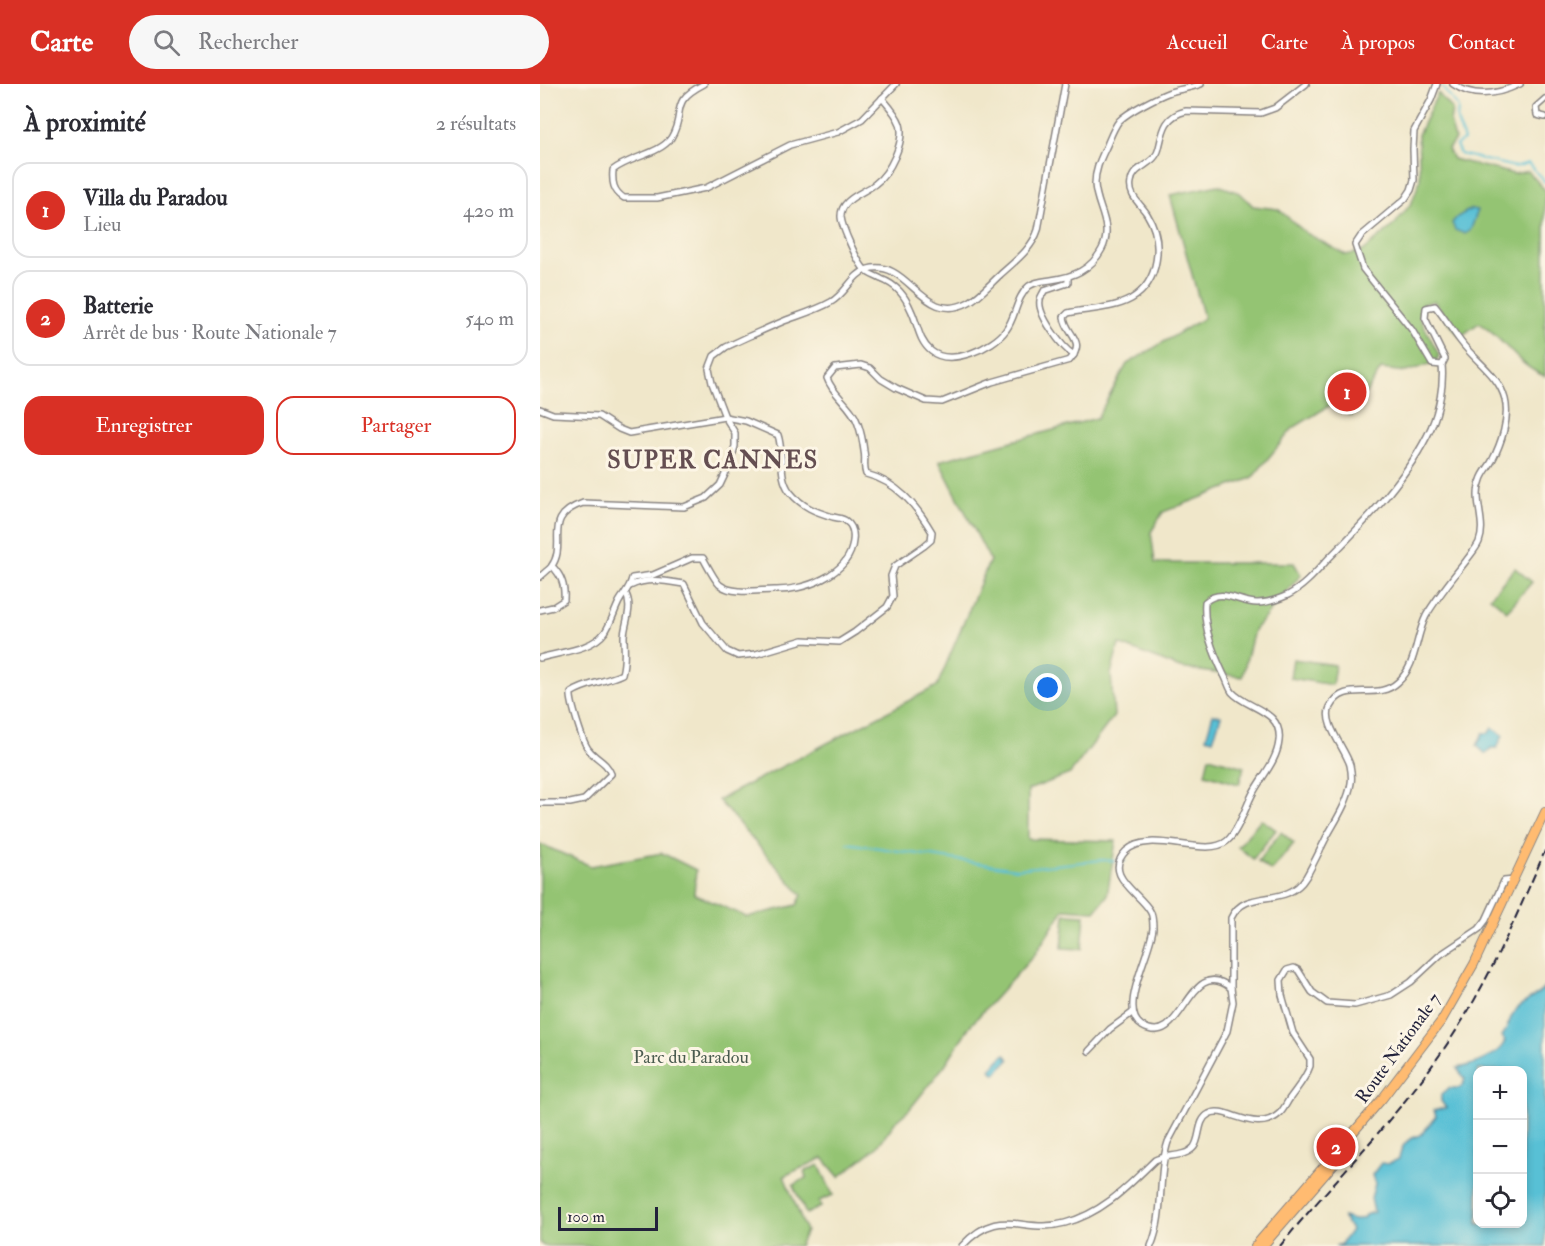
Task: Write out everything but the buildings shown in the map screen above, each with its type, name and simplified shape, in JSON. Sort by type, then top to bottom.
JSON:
[{"type":"main road","name":"Route Nationale 7","points":[[1255,1246],[1382,1099],[1442,1020],[1474,964],[1545,812]]},
{"type":"main road","name":"Route Nationale 7","points":[[1263,1246],[1324,1176],[1446,1022],[1477,966],[1545,822]]},
{"type":"street","points":[[704,84],[691,91],[681,101],[675,128],[670,139],[661,148],[636,157],[613,170],[612,179],[619,195],[638,200],[706,188],[790,145],[838,132],[862,119],[896,84]]},
{"type":"street","points":[[885,84],[890,90]]},
{"type":"street","points":[[540,577],[552,566],[556,552],[556,528],[561,515],[571,507],[583,503],[684,507],[706,498],[720,485],[730,464],[735,446],[735,433],[725,417],[712,384],[709,369],[714,356],[726,347],[833,302],[856,276],[865,270],[880,267],[893,271],[931,303],[944,308],[969,302],[1027,250],[1037,235],[1065,84]]},
{"type":"street","points":[[882,98],[900,123],[901,135],[896,151],[889,169],[876,184],[852,198],[843,207],[841,217],[845,231],[865,270],[895,286],[903,294],[914,316],[921,340],[931,351],[944,358],[961,356],[995,342],[1008,328],[1022,294],[1037,281],[1068,278],[1079,274],[1091,265],[1102,250],[1107,235],[1106,219],[1097,199],[1095,182],[1097,164],[1118,122],[1130,113],[1171,92],[1201,84]]},
{"type":"street","points":[[630,586],[638,582],[653,580],[684,584],[703,623],[727,651],[738,656],[756,654],[803,640],[839,642],[855,632],[887,607],[893,596],[891,576],[895,566],[931,540],[932,532],[923,516],[896,486],[866,474],[865,453],[858,425],[852,411],[830,386],[827,378],[835,368],[861,365],[870,368],[881,379],[896,388],[926,401],[942,402],[992,382],[1070,360],[1077,346],[1064,317],[1068,313],[1118,304],[1132,299],[1154,270],[1158,250],[1157,232],[1147,213],[1132,195],[1131,183],[1136,170],[1154,159],[1160,134],[1169,120],[1177,113],[1186,111],[1261,113],[1275,108],[1306,84]]},
{"type":"street","points":[[1437,84],[1414,131],[1414,180],[1411,190],[1405,199],[1361,236],[1355,245],[1363,269],[1412,330],[1432,364],[1442,365]]},
{"type":"street","points":[[1453,84],[1475,93],[1491,94],[1506,91],[1520,84]]},
{"type":"street","points":[[1545,99],[1536,107],[1535,112],[1545,117]]},
{"type":"street","points":[[1068,278],[1068,283],[1044,291],[1039,300],[1042,316],[1061,345],[1074,355]]},
{"type":"street","points":[[1151,1246],[1157,1231],[1164,1155],[1168,1142],[1227,1031],[1233,1002],[1231,918],[1240,906],[1256,899],[1292,892],[1305,879],[1347,797],[1352,781],[1350,766],[1329,724],[1328,710],[1337,696],[1348,691],[1379,691],[1398,683],[1413,659],[1423,624],[1432,606],[1479,543],[1481,530],[1477,494],[1481,479],[1493,460],[1503,435],[1506,401],[1496,380],[1462,344],[1434,306],[1426,308],[1425,318],[1445,359],[1442,365],[1443,374],[1435,417],[1423,444],[1402,474],[1362,525],[1306,582],[1290,594],[1271,601],[1256,603],[1221,595],[1212,596],[1205,602],[1204,615],[1216,658],[1232,692],[1272,717],[1278,728],[1279,741],[1272,763],[1244,808],[1233,835],[1226,843],[1216,846],[1153,842],[1137,845],[1127,850],[1122,857],[1119,873],[1125,884],[1152,912],[1153,925],[1152,939],[1131,1004],[1132,1013],[1142,1025],[1151,1029],[1161,1029],[1171,1024],[1199,986],[1211,981],[1221,982],[1231,988]]},
{"type":"street","points":[[540,409],[553,414],[599,416],[629,433],[725,417],[746,421],[778,435],[784,480],[790,492],[806,508],[846,520],[854,531],[853,545],[841,566],[832,574],[808,585],[789,590],[733,590],[720,585],[703,558],[692,558],[653,575],[632,578],[605,632],[598,639],[540,658]]},
{"type":"street","points":[[540,610],[553,607],[564,600],[565,589],[559,573],[552,566]]},
{"type":"street","points":[[540,803],[570,803],[584,800],[610,774],[607,764],[588,750],[582,739],[570,700],[571,693],[578,688],[622,674],[626,660],[624,638],[629,608],[626,594]]},
{"type":"street","points":[[962,1246],[986,1227],[999,1222],[1045,1227],[1093,1213],[1105,1206],[1155,1160],[1164,1155],[1187,1152],[1194,1146],[1207,1114],[1214,1112],[1251,1121],[1268,1121],[1280,1113],[1308,1072],[1310,1059],[1293,1033],[1282,995],[1281,980],[1287,970],[1294,968],[1298,970],[1312,992],[1327,1003],[1355,1005],[1391,995],[1411,982],[1440,955],[1479,929],[1486,920],[1504,881],[1514,880]]},
{"type":"street","points":[[1089,1051],[1110,1029],[1132,1013]]},
{"type":"green space","name":"Parc du Paradou","points":[[1438,93],[1452,110],[1450,122],[1455,139],[1448,149],[1453,159],[1514,174],[1528,171],[1545,190],[1545,376],[1518,359],[1496,336],[1479,323],[1460,337],[1434,301],[1422,304],[1420,318],[1439,355],[1436,362],[1406,372],[1381,369],[1351,416],[1332,404],[1293,428],[1252,478],[1163,512],[1151,532],[1155,563],[1294,563],[1301,575],[1254,630],[1242,677],[1180,668],[1119,644],[1111,674],[1114,716],[1070,774],[1028,790],[1028,839],[1116,841],[1107,896],[1095,911],[1064,909],[1035,954],[969,1027],[945,1065],[909,1110],[896,1121],[877,1147],[839,1177],[823,1158],[784,1176],[806,1231],[799,1246],[543,1246],[540,1242],[540,844],[591,866],[662,853],[696,870],[694,894],[747,917],[797,905],[802,895],[718,800],[937,686],[990,560],[939,461],[1097,418],[1127,364],[1204,318],[1170,195],[1218,185],[1240,193],[1253,206],[1278,209],[1306,233],[1346,255],[1363,251],[1395,224],[1412,202],[1420,180],[1418,135]]},
{"type":"green space","points":[[1515,568],[1532,582],[1507,611],[1490,597]]},
{"type":"green space","points":[[1293,659],[1335,665],[1332,685],[1290,678]]},
{"type":"green space","points":[[1209,757],[1244,767],[1239,784],[1205,774]]},
{"type":"green space","points":[[1261,819],[1276,830],[1253,859],[1238,847]]},
{"type":"green space","points":[[1281,832],[1294,843],[1271,871],[1258,861]]},
{"type":"green space","points":[[1065,914],[1085,915],[1082,949],[1062,948]]},
{"type":"green space","points":[[819,1165],[833,1195],[819,1201],[821,1207],[806,1214],[793,1185],[806,1178],[804,1172]]},
{"type":"water","points":[[1471,209],[1478,210],[1471,229],[1465,234],[1455,230],[1452,223],[1457,217]]},
{"type":"water","points":[[1213,714],[1221,716],[1213,740],[1206,738]]},
{"type":"water","points":[[1492,727],[1503,735],[1497,748],[1491,748],[1486,754],[1477,746],[1483,733],[1489,733]]},
{"type":"water","points":[[1545,987],[1545,1246],[1335,1246],[1341,1244],[1351,1230],[1343,1217],[1354,1220],[1374,1212],[1371,1198],[1375,1184],[1372,1175],[1381,1163],[1388,1164],[1399,1159],[1406,1143],[1421,1135],[1436,1116],[1434,1110],[1446,1108],[1441,1101],[1441,1095],[1449,1088],[1459,1088],[1465,1079],[1457,1068],[1477,1063],[1491,1056],[1502,1046],[1505,1041],[1502,1036],[1513,1013]]},
{"type":"water","points":[[1005,1054],[1009,1060],[995,1074],[990,1069]]},
{"type":"waterway","points":[[1442,87],[1458,107],[1457,121],[1464,140],[1456,145],[1460,154],[1515,167],[1528,163],[1545,182]]},
{"type":"waterway","points":[[847,843],[1016,869],[1102,860],[1115,861]]},
{"type":"railway","points":[[1280,1246],[1383,1127],[1441,1053],[1485,980],[1545,851]]},
{"type":"place","name":"Villa du Paradou","points":[[1347,392]]},
{"type":"place","name":"Batterie","points":[[1336,1147]]},
{"type":"district","name":"SUPER CANNES","points":[[713,460]]}]
